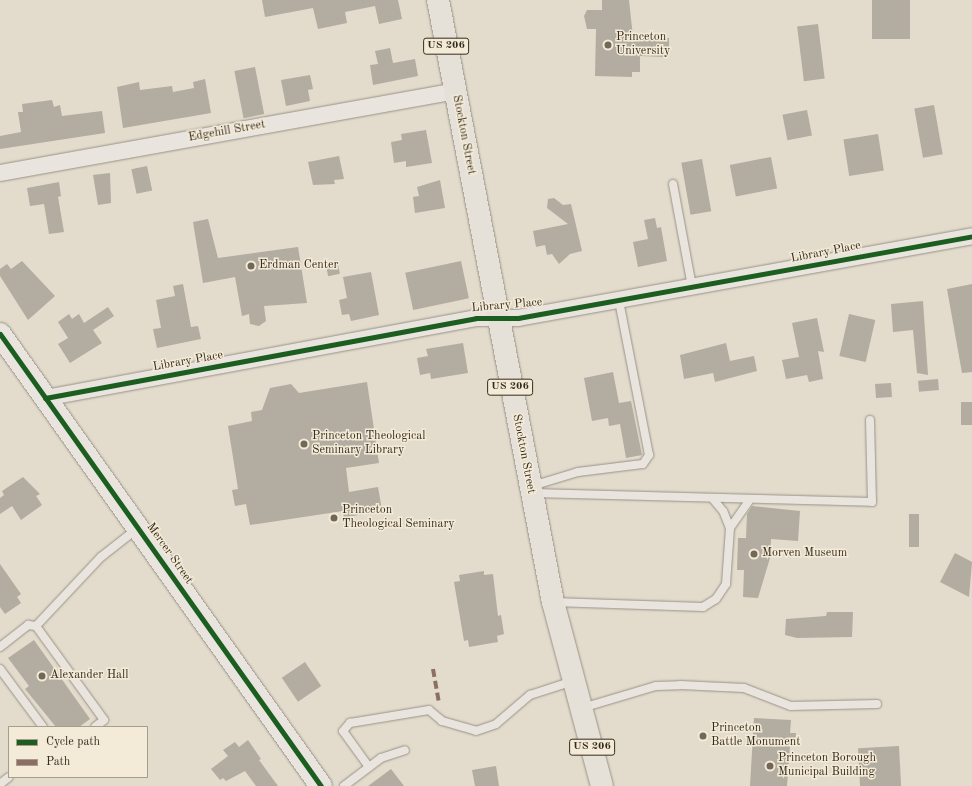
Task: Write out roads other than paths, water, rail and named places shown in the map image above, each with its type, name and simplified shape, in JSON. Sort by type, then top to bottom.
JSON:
[{"type":"highway","name":"Stockton Street","points":[[438,0],[496,318],[553,602],[602,786]]},
{"type":"main road","name":"Mercer Street","points":[[0,334],[321,786]]},
{"type":"street","name":"Edgehill Street","points":[[0,173],[455,92]]},
{"type":"street","name":"Library Place","points":[[45,398],[476,318],[496,318],[619,300],[972,236]]},
{"type":"lane","points":[[673,184],[692,287]]},
{"type":"lane","points":[[530,490],[578,472],[643,464],[649,455],[619,300]]},
{"type":"lane","points":[[530,490],[749,501],[872,502],[870,420]]},
{"type":"lane","points":[[553,602],[703,606],[716,599],[726,584],[730,528],[723,511],[713,499]]},
{"type":"lane","points":[[730,528],[749,501]]},
{"type":"lane","points":[[36,626],[101,557],[138,528]]},
{"type":"lane","points":[[0,647],[28,625],[36,626],[104,720],[96,726]]},
{"type":"lane","points":[[0,669],[42,726]]},
{"type":"lane","points":[[369,767],[343,730],[350,722],[428,710],[442,722],[476,731],[496,724],[530,695],[573,681]]},
{"type":"lane","points":[[581,708],[656,686],[680,685],[744,688],[791,706],[877,704]]},
{"type":"lane","points":[[344,786],[381,758],[405,750]]},
{"type":"lane","points":[[0,784],[8,778]]},
{"type":"place","name":"Princeton University","points":[[608,45]]},
{"type":"place","name":"Erdman Center","points":[[251,266]]},
{"type":"place","name":"Princeton Theological Seminary Library","points":[[304,444]]},
{"type":"place","name":"Princeton Theological Seminary","points":[[334,518]]},
{"type":"place","name":"Morven Museum","points":[[754,554]]},
{"type":"place","name":"Alexander Hall","points":[[42,676]]},
{"type":"place","name":"Princeton Battle Monument","points":[[703,736]]},
{"type":"place","name":"Princeton Borough Municipal Building","points":[[770,766]]}]
